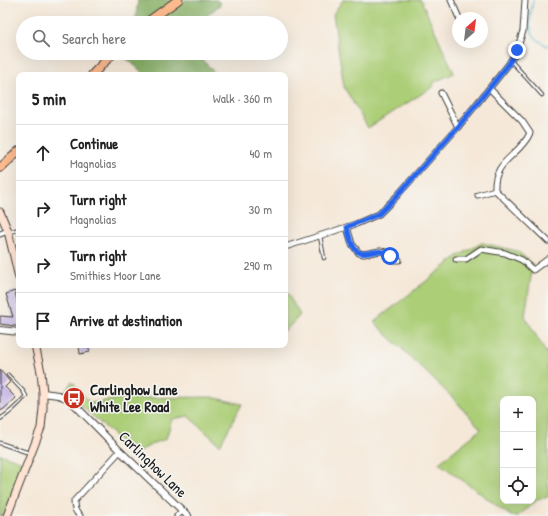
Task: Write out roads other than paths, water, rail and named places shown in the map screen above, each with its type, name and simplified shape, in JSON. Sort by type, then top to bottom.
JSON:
[{"type":"main road","points":[[156,16],[178,0]]},
{"type":"main road","points":[[95,72],[106,60]]},
{"type":"main road","points":[[0,168],[16,154]]},
{"type":"main road","points":[[0,212],[8,232],[16,265]]},
{"type":"main road","points":[[7,516],[41,428],[43,393],[41,372],[36,348]]},
{"type":"street","points":[[451,0],[456,12]]},
{"type":"street","points":[[288,246],[347,227],[379,214],[396,197],[458,127],[511,61],[517,50],[523,31],[525,0]]},
{"type":"street","points":[[490,89],[522,121],[530,133],[518,149],[502,164],[496,178],[495,190],[548,241]]},
{"type":"street","points":[[441,93],[458,127]]},
{"type":"street","points":[[478,195],[495,190]]},
{"type":"street","points":[[347,227],[352,244],[359,253],[364,254],[380,251],[386,252],[392,260],[399,260]]},
{"type":"street","points":[[0,234],[8,232]]},
{"type":"street","points":[[456,260],[466,259],[480,249],[505,253],[522,260],[533,270],[548,259]]},
{"type":"street","points":[[0,330],[16,332]]},
{"type":"street","name":"Carlinghow Lane","points":[[43,393],[58,395],[69,399],[120,451],[188,516]]},
{"type":"street","points":[[80,516],[74,507],[74,501],[120,451]]},
{"type":"street","points":[[177,516],[182,511]]},
{"type":"lane","points":[[511,61],[542,95]]},
{"type":"lane","points":[[8,232],[16,230]]},
{"type":"lane","points":[[320,236],[324,258]]},
{"type":"lane","points":[[0,419],[17,406],[26,396],[23,390],[8,375]]},
{"type":"lane","points":[[0,443],[32,454]]},
{"type":"waterway","points":[[533,0],[530,16],[531,31],[537,39],[548,46]]},
{"type":"place","name":"Carlinghow Lane White Lee Road","points":[[74,398]]}]
